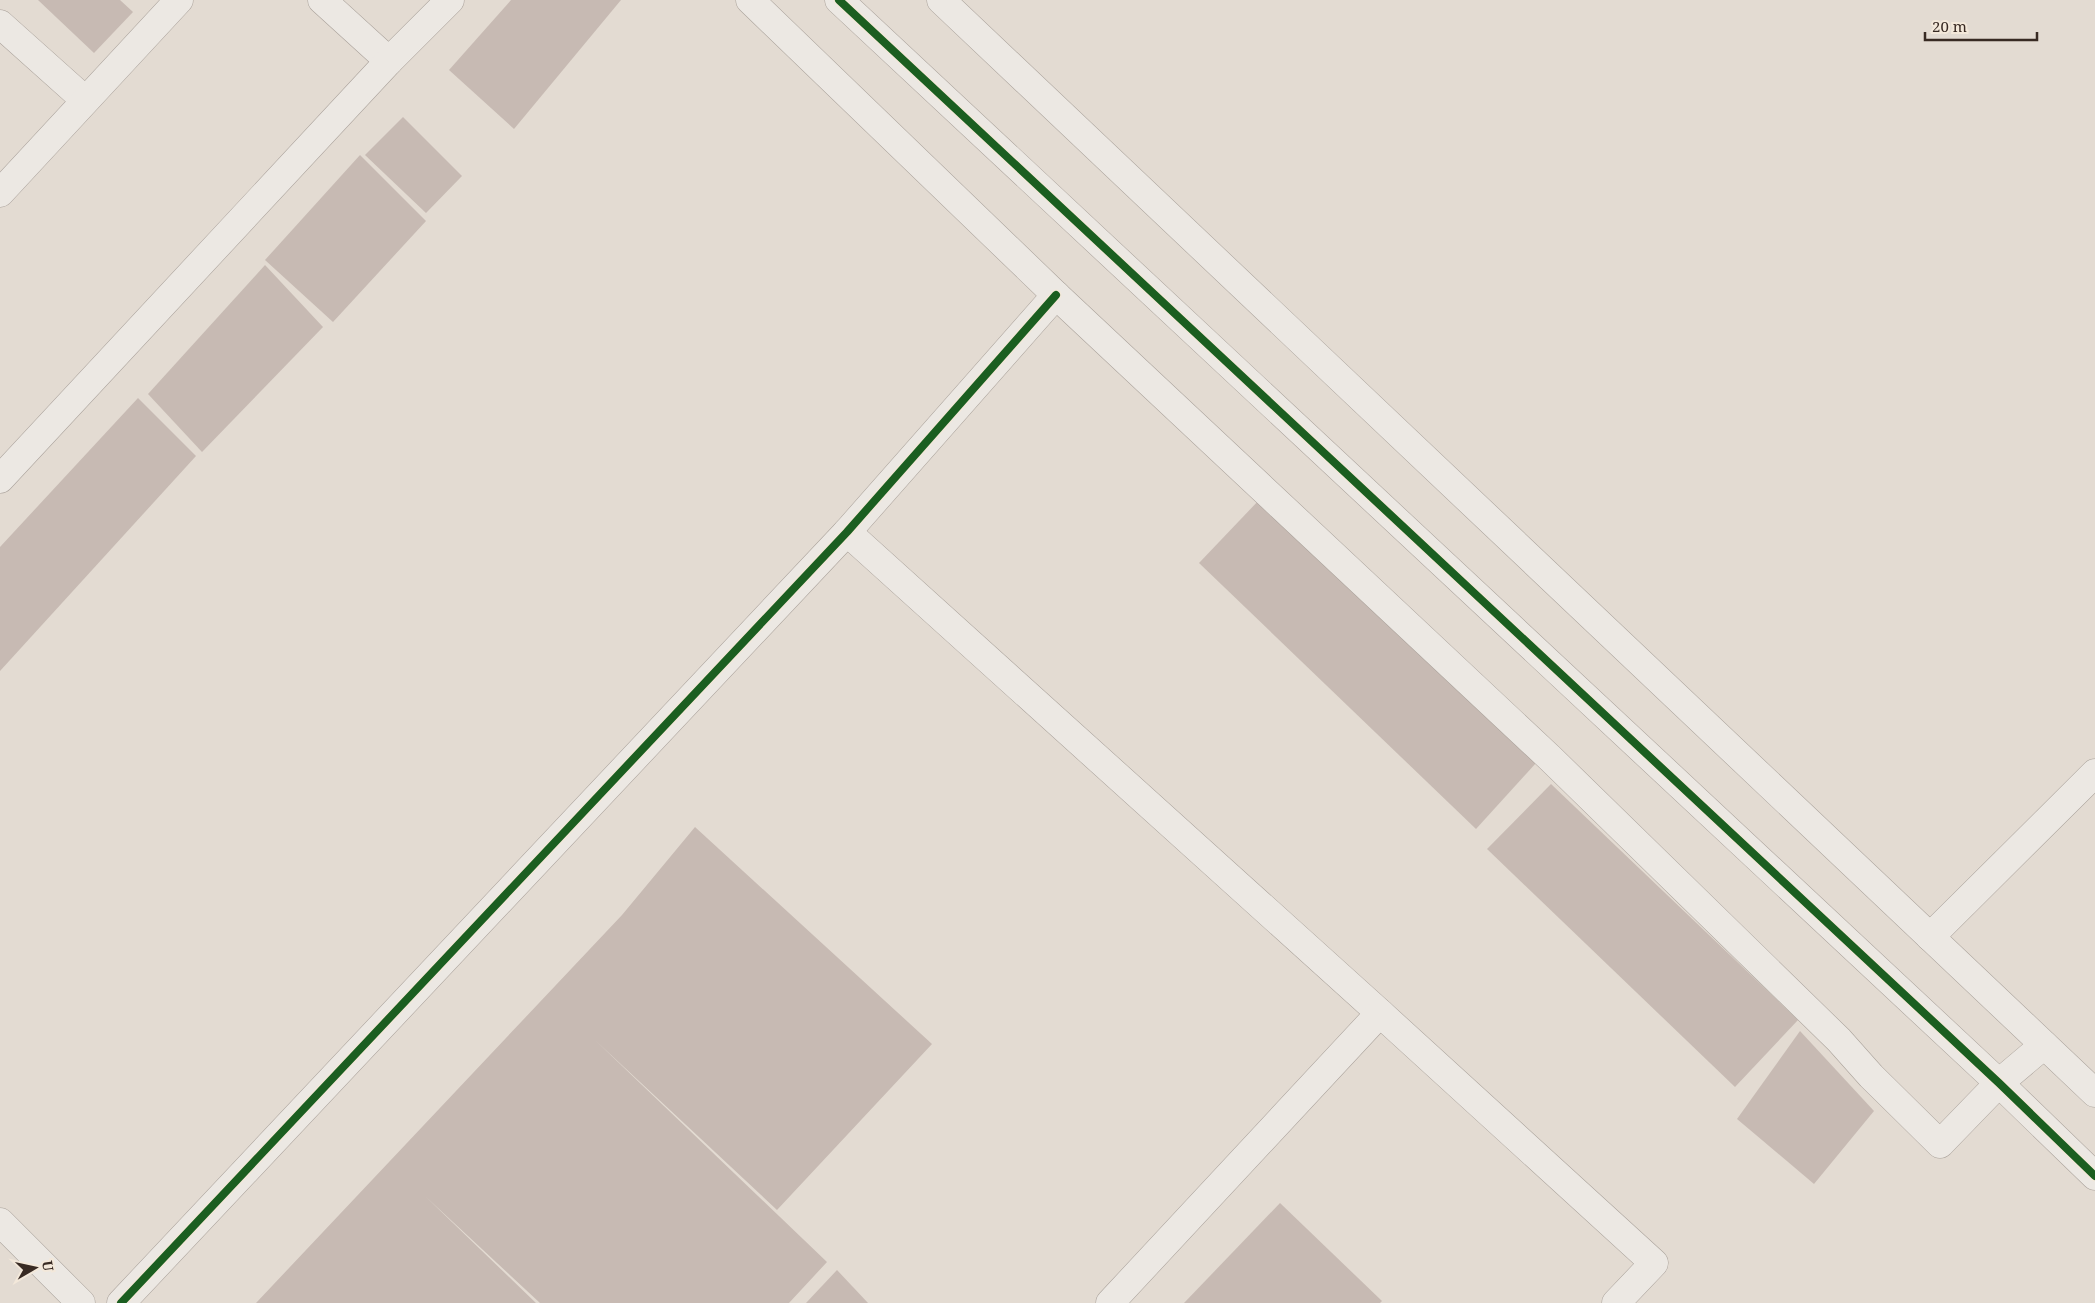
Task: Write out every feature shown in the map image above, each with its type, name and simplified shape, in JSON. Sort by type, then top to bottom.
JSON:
[{"type":"street","points":[[0,193],[180,0]]},
{"type":"street","points":[[322,0],[389,61]]},
{"type":"street","points":[[0,479],[389,61],[450,0]]},
{"type":"street","points":[[750,0],[1056,295],[1550,758],[1839,1040],[1871,1076],[1940,1144],[1999,1083],[2044,1045]]},
{"type":"street","points":[[839,0],[1999,1083],[2095,1176]]},
{"type":"street","points":[[942,0],[2095,1093]]},
{"type":"street","points":[[0,24],[85,100]]},
{"type":"street","points":[[120,1303],[847,532],[1056,295]]},
{"type":"street","points":[[847,532],[1654,1263],[1616,1303]]},
{"type":"street","points":[[1930,937],[2095,773]]},
{"type":"street","points":[[1110,1303],[1380,1013]]},
{"type":"street","points":[[0,1222],[81,1303]]},
{"type":"building","points":[[38,0],[120,0],[133,12],[94,53]]},
{"type":"building","points":[[511,0],[621,0],[514,129],[449,70]]},
{"type":"building","points":[[403,117],[462,176],[426,213],[365,155]]},
{"type":"building","points":[[360,155],[426,221],[333,322],[265,260]]},
{"type":"building","points":[[265,265],[323,327],[202,452],[148,394]]},
{"type":"building","points":[[138,398],[196,456],[0,671],[0,547]]},
{"type":"building","points":[[1260,499],[1536,763],[1476,829],[1199,563]]},
{"type":"building","points":[[1551,784],[1798,1020],[1735,1087],[1487,849]]},
{"type":"building","points":[[695,827],[932,1044],[777,1210],[595,1040],[827,1262],[789,1303],[540,1303],[425,1196],[536,1303],[256,1303],[622,915]]},
{"type":"building","points":[[1800,1031],[1874,1111],[1814,1184],[1737,1119]]},
{"type":"building","points":[[1280,1203],[1382,1301],[1380,1303],[1184,1303]]},
{"type":"building","points":[[837,1270],[868,1303],[806,1303]]},
{"type":"cycle path","points":[[839,0],[1999,1083],[2095,1176]]},
{"type":"cycle path","points":[[121,1303],[847,532],[1056,295]]}]
